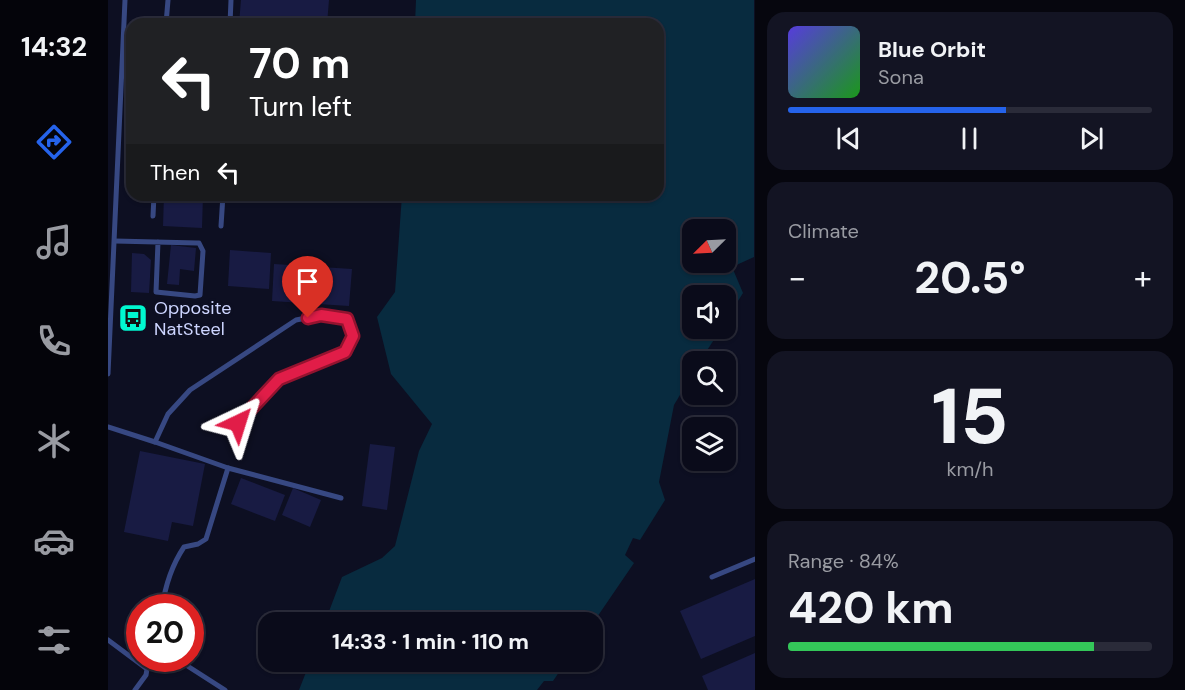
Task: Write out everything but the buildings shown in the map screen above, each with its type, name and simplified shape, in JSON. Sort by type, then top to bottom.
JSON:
[{"type":"lane","points":[[108,374],[125,0]]},
{"type":"lane","points":[[166,18],[168,0]]},
{"type":"lane","points":[[230,18],[231,0]]},
{"type":"lane","points":[[153,216],[154,201]]},
{"type":"lane","points":[[222,225],[223,201]]},
{"type":"lane","points":[[115,241],[158,242],[201,244],[203,251],[200,295],[156,292],[158,242]]},
{"type":"lane","points":[[155,442],[168,414],[190,390],[296,320],[321,315],[347,319],[353,336],[345,352],[279,379],[238,423]]},
{"type":"lane","points":[[108,427],[228,468],[341,498]]},
{"type":"lane","points":[[164,594],[177,557],[184,547],[198,544],[206,539],[228,468]]},
{"type":"lane","points":[[711,577],[754,559]]},
{"type":"lane","points":[[108,640],[147,669],[146,675],[135,690]]},
{"type":"lane","points":[[197,672],[225,690]]},
{"type":"water","points":[[416,0],[754,0],[754,257],[736,265],[736,219],[682,219],[682,273],[735,273],[743,293],[736,304],[736,285],[682,285],[682,339],[714,339],[707,351],[682,351],[682,392],[674,405],[659,482],[665,500],[640,540],[633,538],[625,555],[634,563],[601,612],[329,612],[342,577],[382,558],[395,546],[419,451],[432,424],[391,374],[377,317],[395,292],[402,201],[664,201],[664,18],[415,18]]},
{"type":"water","points":[[306,672],[559,672],[553,681],[544,681],[537,690],[299,690]]},
{"type":"place","name":"Opposite NatSteel","points":[[133,318]]},
{"type":"route","points":[[238,423],[279,379],[345,352],[353,336],[347,319],[321,315],[308,318]]}]
